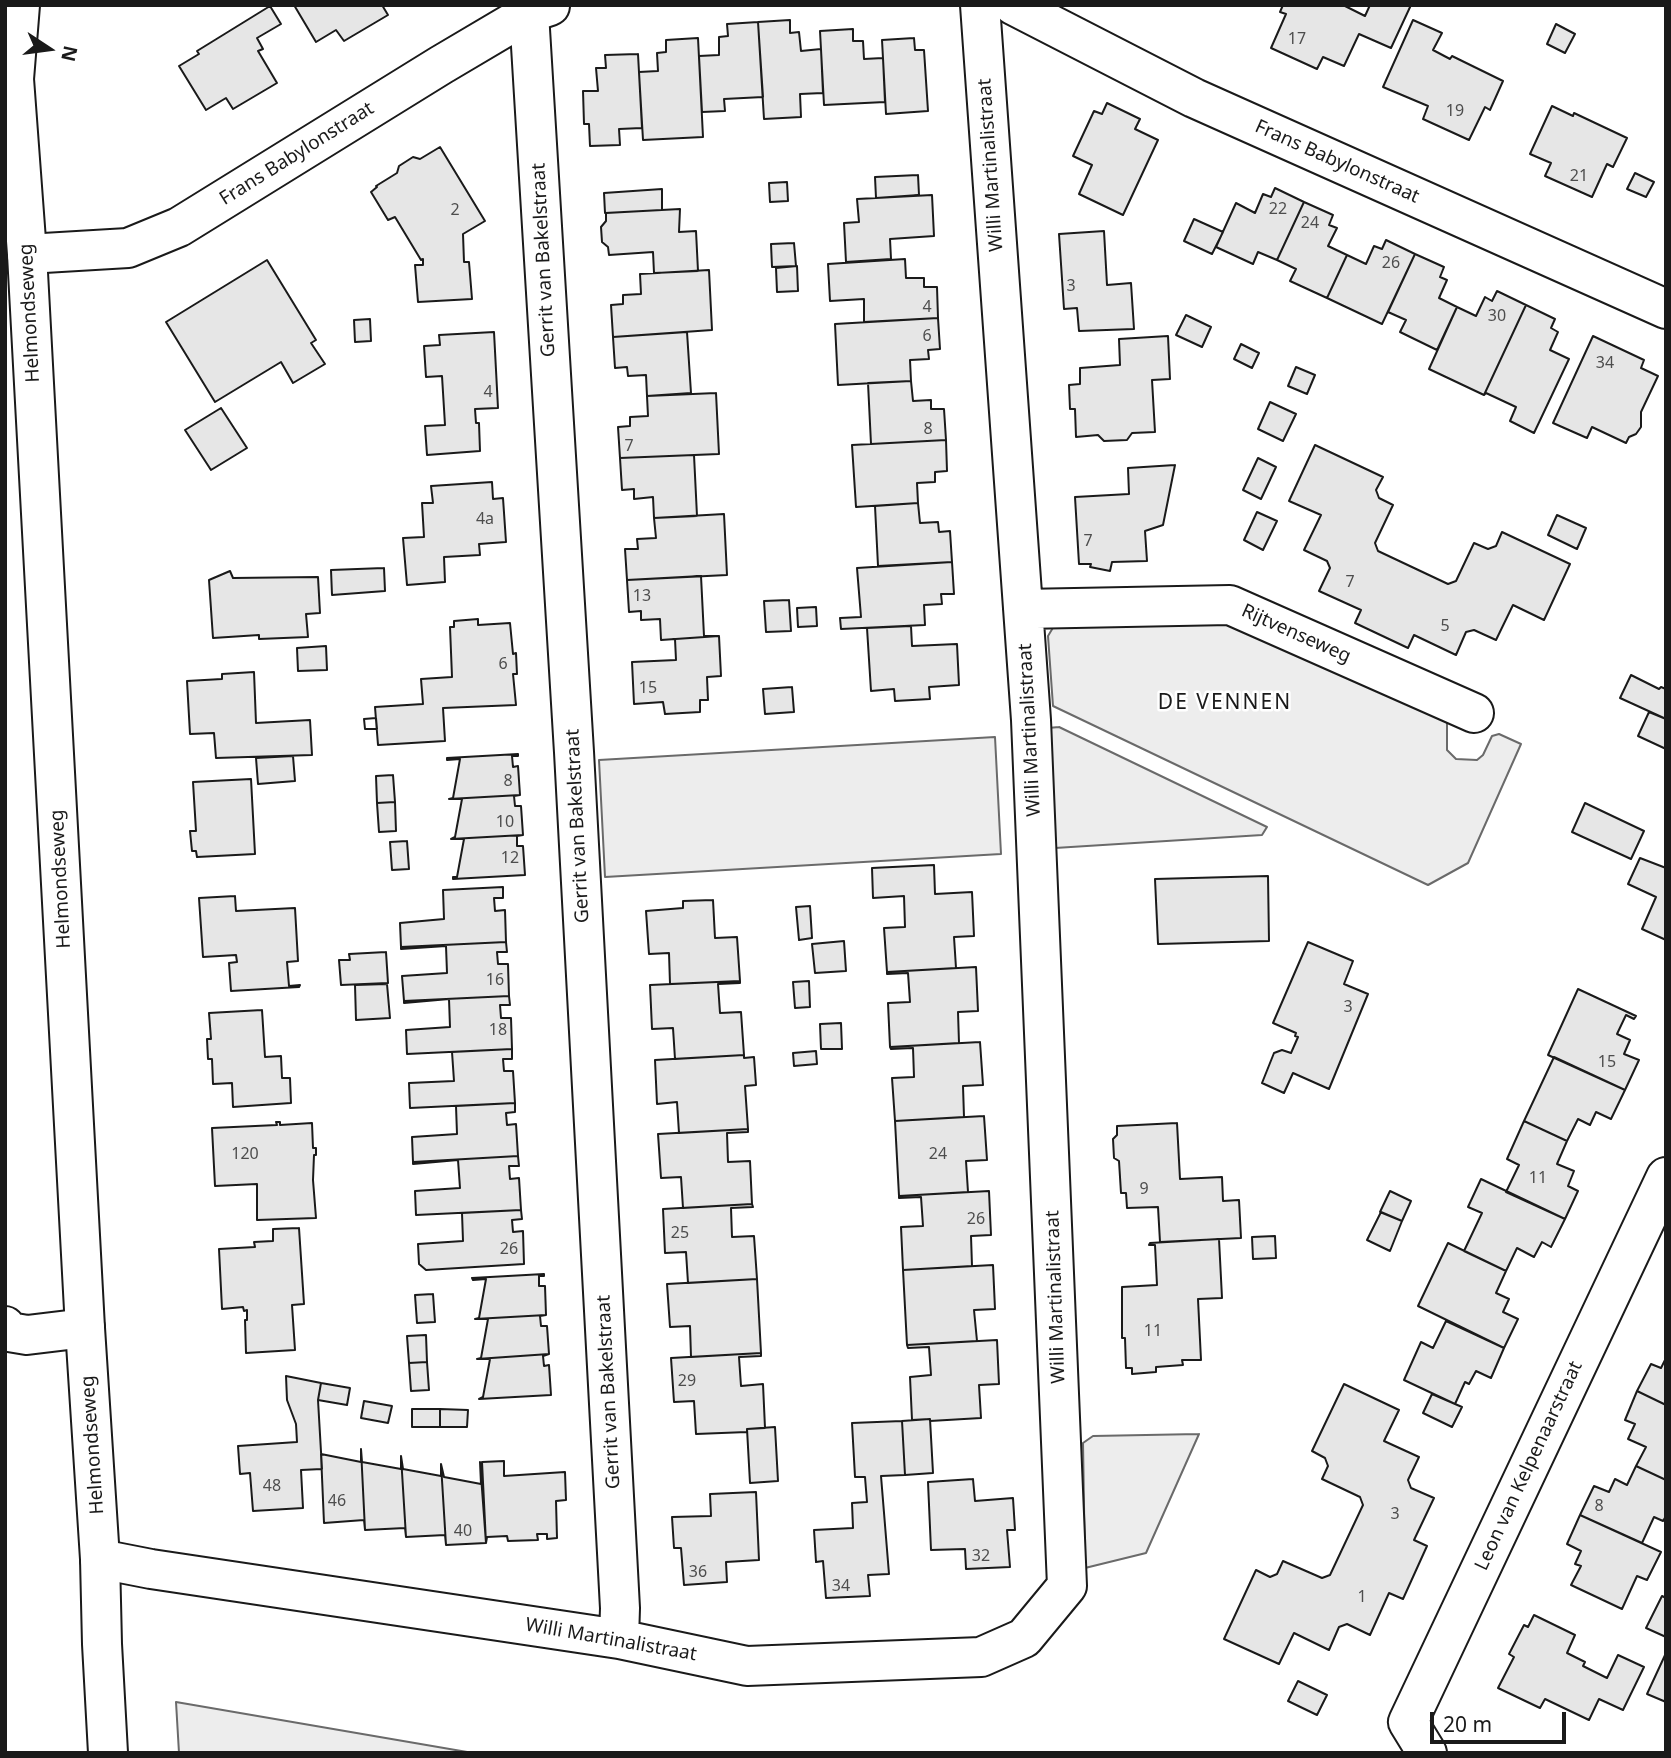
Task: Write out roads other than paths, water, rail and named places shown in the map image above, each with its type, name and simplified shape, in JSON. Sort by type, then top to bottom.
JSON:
[{"type":"street","name":"Helmondseweg","points":[[20,5],[14,79],[27,254],[100,1559],[108,1753]]},
{"type":"street","name":"Willi Martinalistraat","points":[[100,1559],[619,1639],[747,1666],[981,1657],[1024,1638],[1067,1586],[1031,720],[980,5]]},
{"type":"street","name":"Frans Babylonstraat","points":[[1013,5],[1194,98],[1666,309]]},
{"type":"street","name":"Frans Babylonstraat","points":[[27,254],[128,248],[179,227],[540,9]]},
{"type":"street","name":"Gerrit van Bakelstraat","points":[[540,9],[574,752],[620,1594],[619,1639]]},
{"type":"street","name":"Rijtvenseweg","points":[[1023,609],[1230,605],[1474,713]]},
{"type":"street","name":"Leon van Kelpenaarstraat","points":[[1427,1753],[1408,1722],[1666,1177]]},
{"type":"street","points":[[7,1332],[27,1335],[85,1328]]},
{"type":"district","name":"DE VENNEN","points":[[1225,703]]}]
